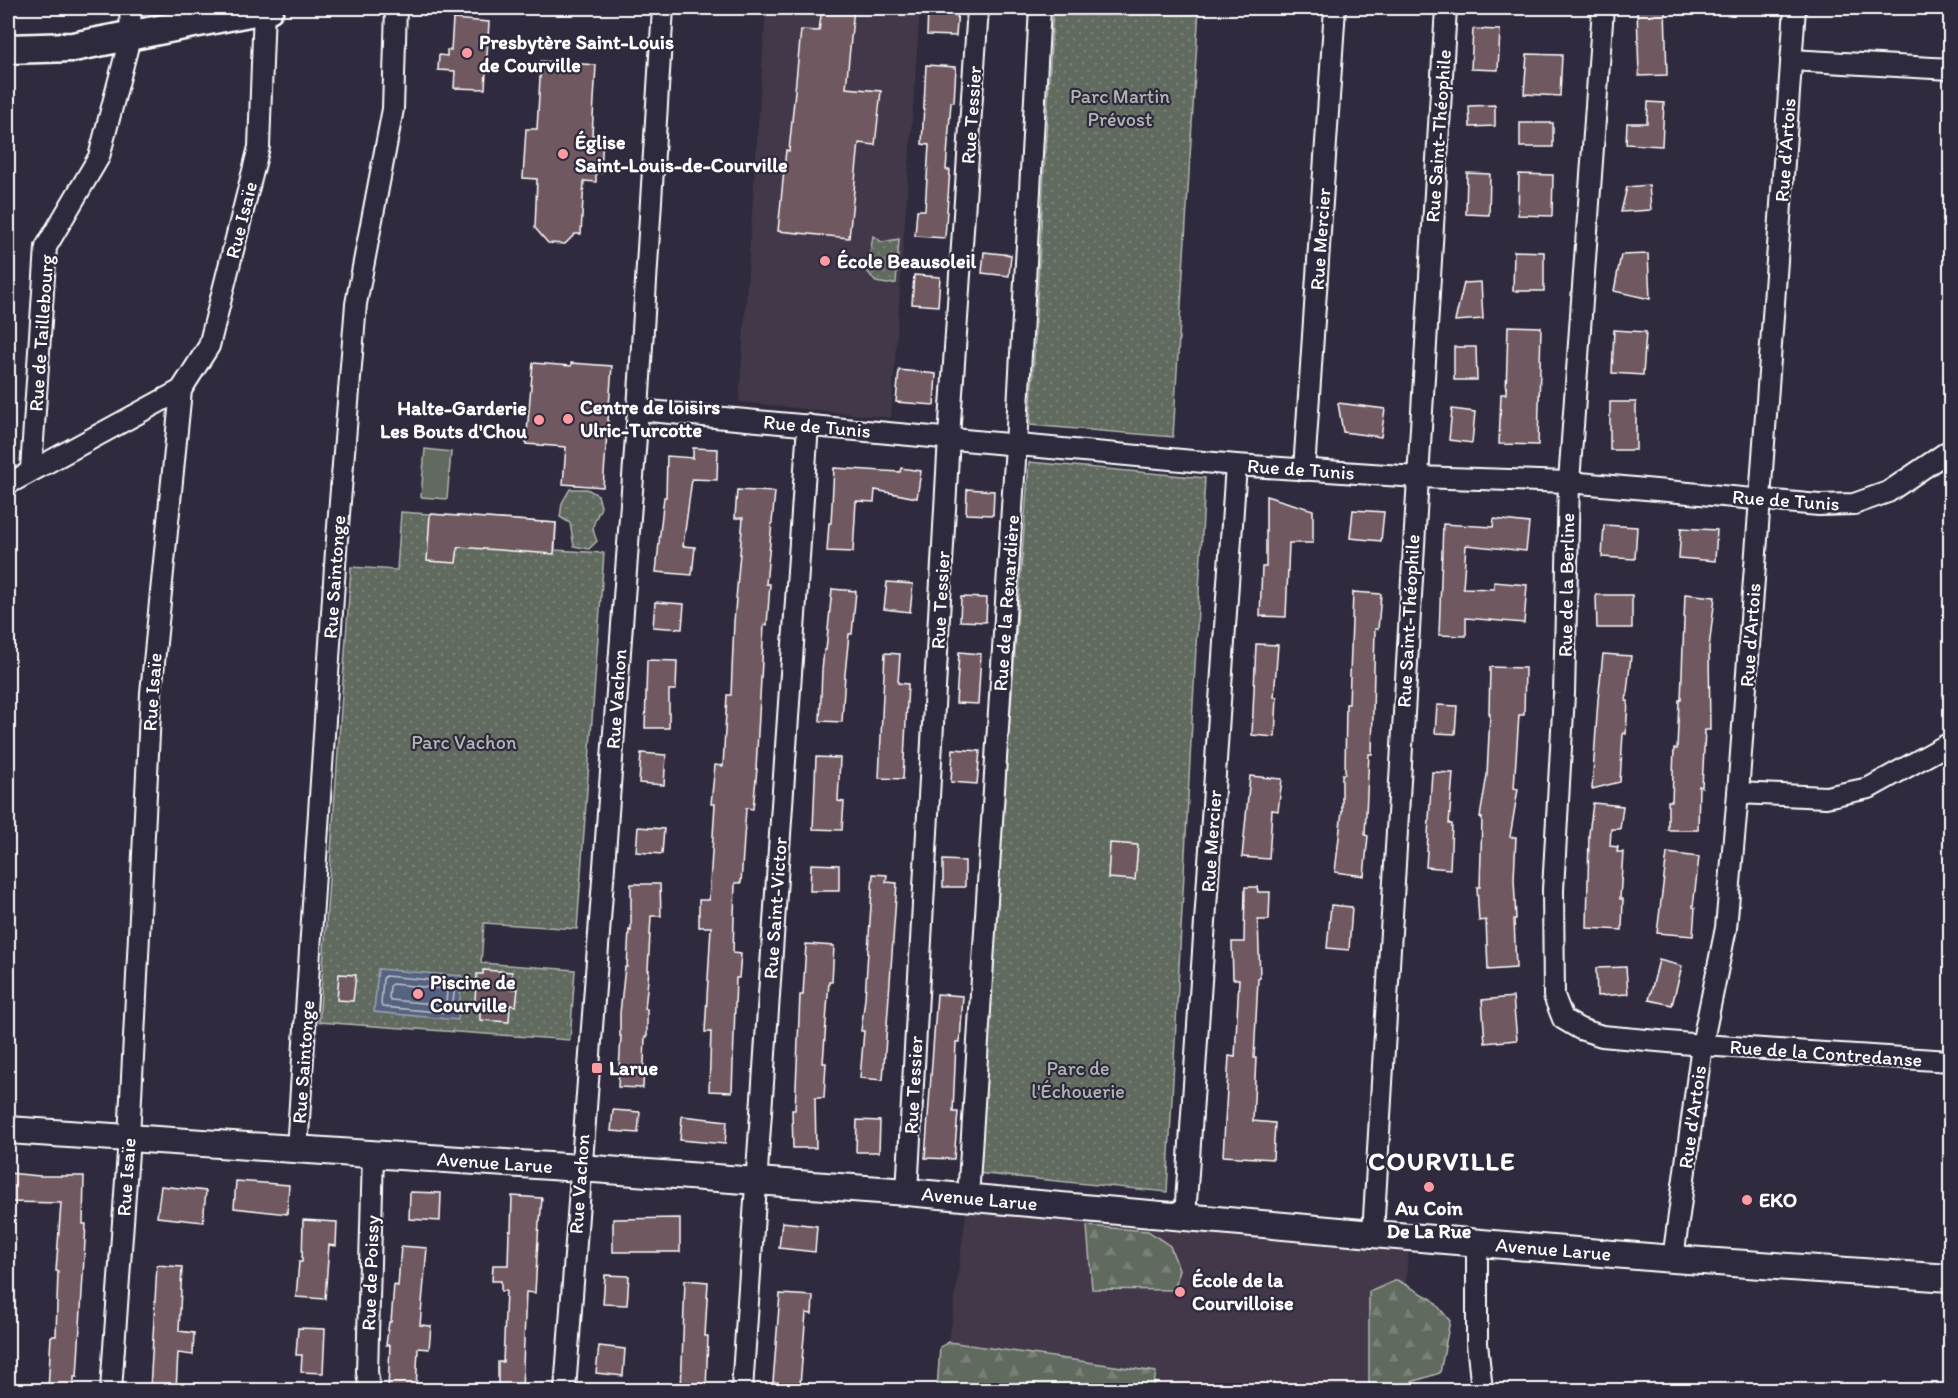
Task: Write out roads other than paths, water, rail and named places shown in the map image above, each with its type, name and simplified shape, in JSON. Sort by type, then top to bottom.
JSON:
[{"type":"main road","points":[[8,49],[73,47],[131,21],[266,8]]},
{"type":"street","name":"Rue Isaïe","points":[[111,1390],[129,1138],[151,693],[181,390],[209,346],[259,147],[266,8]]},
{"type":"street","name":"Rue Saintonge","points":[[297,1150],[336,551],[355,315],[393,109],[396,8]]},
{"type":"street","name":"Rue Vachon","points":[[565,1390],[638,410],[663,8]]},
{"type":"street","name":"Rue Tessier","points":[[907,1192],[949,437],[978,8]]},
{"type":"street","name":"Rue de la Renardière","points":[[968,1198],[1016,445],[1040,8]]},
{"type":"street","name":"Rue Mercier","points":[[1304,470],[1335,8]]},
{"type":"street","name":"Rue Saint-Théophile","points":[[1373,1234],[1446,8]]},
{"type":"street","name":"Rue de la Berline","points":[[1603,8],[1569,482],[1564,694],[1553,890],[1554,996],[1563,1019],[1580,1029],[1602,1036],[1702,1045]]},
{"type":"street","name":"Rue d'Artois","points":[[1673,1259],[1702,1045],[1726,928],[1738,793],[1795,8]]},
{"type":"street","name":"Rue de Taillebourg","points":[[31,470],[46,247],[99,156],[131,21]]},
{"type":"street","points":[[1791,60],[1950,69]]},
{"type":"street","points":[[8,484],[181,390]]},
{"type":"street","name":"Rue de Tunis","points":[[638,410],[1236,465],[1417,477],[1569,482],[1819,505],[1854,504],[1888,492],[1950,450]]},
{"type":"street","name":"Rue Saint-Victor","points":[[742,1390],[808,425]]},
{"type":"street","name":"Rue Mercier","points":[[1185,1217],[1236,465]]},
{"type":"street","points":[[1738,793],[1826,797],[1869,788],[1950,743]]},
{"type":"street","name":"Rue de la Contredanse","points":[[1702,1045],[1950,1061]]},
{"type":"street","name":"Avenue Larue","points":[[8,1130],[907,1192],[1477,1243],[1950,1278]]},
{"type":"street","name":"Rue de Poissy","points":[[370,1390],[367,1372],[373,1155]]},
{"type":"street","points":[[1477,1243],[1477,1343],[1482,1390]]},
{"type":"water","name":"Piscine de Courville","points":[[378,969],[462,976],[458,1020],[374,1012]]},
{"type":"place","name":"Presbytère Saint-Louis de Courville","points":[[467,53]]},
{"type":"place","name":"Église Saint-Louis-de-Courville","points":[[563,154]]},
{"type":"place","name":"École Beausoleil","points":[[825,261]]},
{"type":"place","name":"Centre de loisirs Ulric-Turcotte","points":[[568,419]]},
{"type":"place","name":"Halte-Garderie Les Bouts d'Chou","points":[[539,420]]},
{"type":"place","name":"Piscine de Courville","points":[[418,994]]},
{"type":"place","name":"Larue","points":[[597,1068]]},
{"type":"place","name":"Au Coin De La Rue","points":[[1429,1187]]},
{"type":"place","name":"EKO","points":[[1747,1200]]},
{"type":"place","name":"École de la Courvilloise","points":[[1180,1292]]},
{"type":"district","name":"COURVILLE","points":[[1442,1161]]},
{"type":"park label","name":"Parc Martin Prévost","points":[[1120,108]]},
{"type":"park label","name":"Parc Vachon","points":[[464,742]]},
{"type":"park label","name":"Parc de l'Échouerie","points":[[1078,1080]]}]
